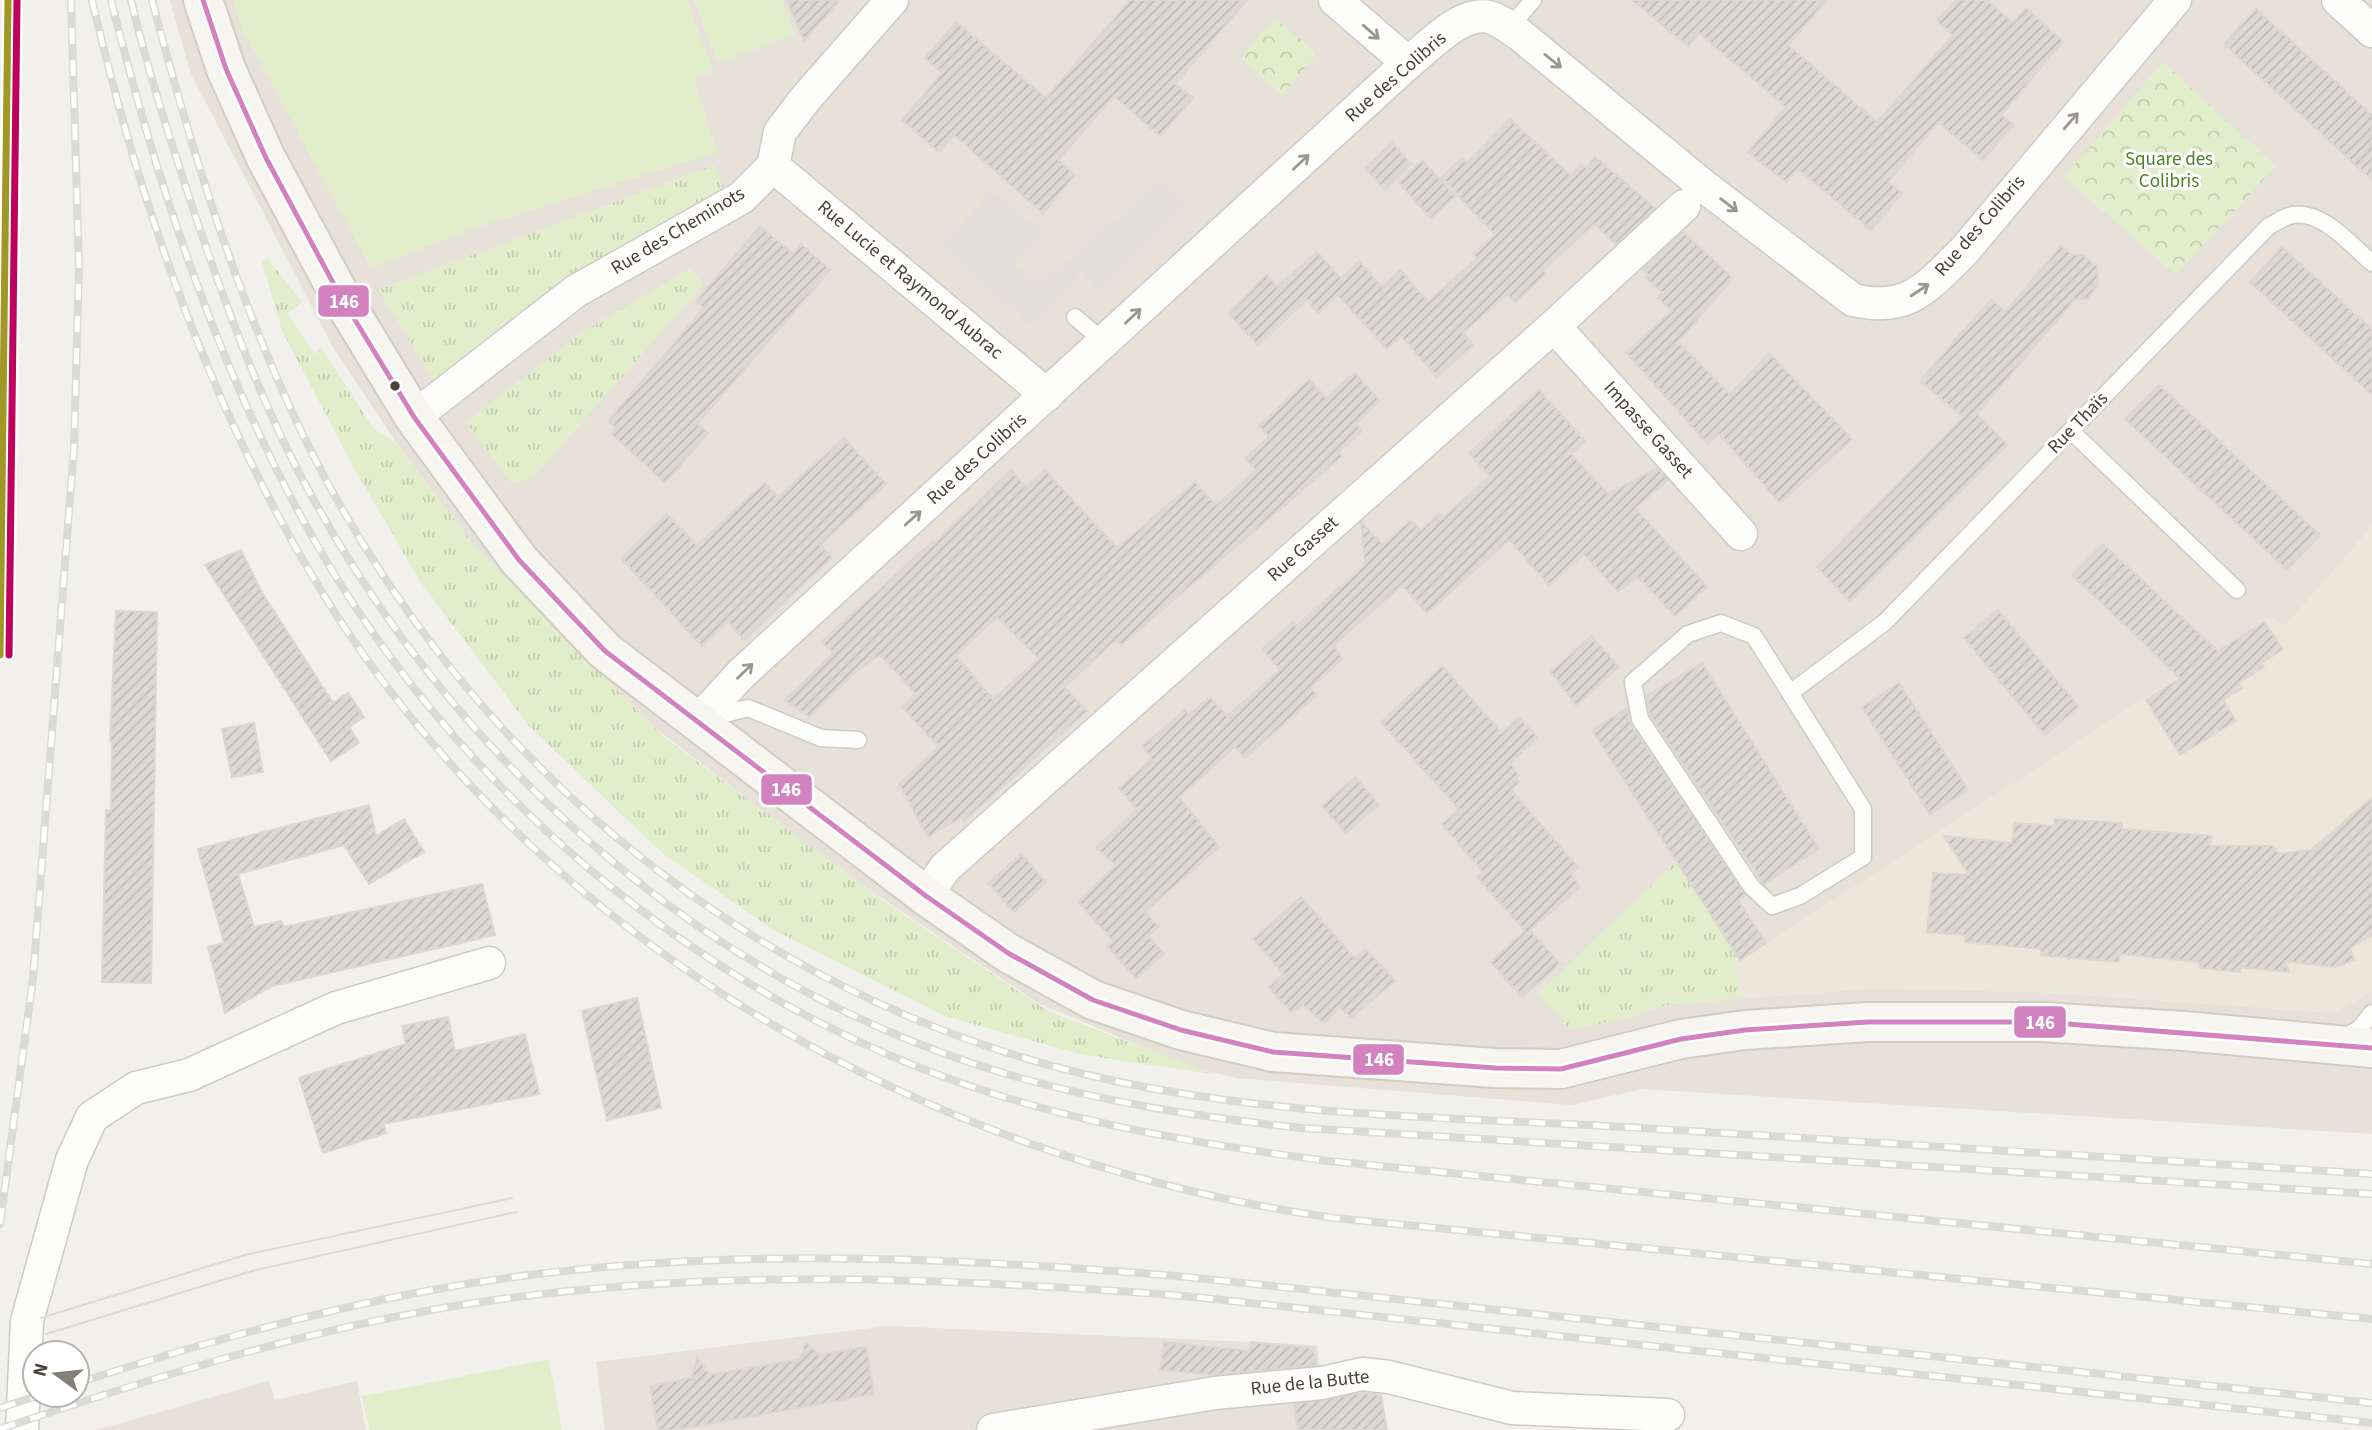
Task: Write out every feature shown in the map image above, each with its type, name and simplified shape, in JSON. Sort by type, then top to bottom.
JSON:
[{"type":"street","points":[[203,0],[226,69],[266,158],[338,292],[414,417],[519,560],[605,651],[926,896],[1008,953],[1093,1000],[1181,1030],[1273,1052],[1495,1068],[1562,1069],[1681,1039],[1745,1030],[1868,1022],[2042,1023],[2184,1031],[2372,1048]]},
{"type":"street","points":[[773,166],[780,132],[806,98],[892,0]]},
{"type":"street","points":[[1335,0],[1408,63]]},
{"type":"street","name":"Rue des Colibris","points":[[698,721],[741,674],[1408,63],[1452,28],[1472,19],[1490,17],[1510,28],[1705,187],[1853,300],[1879,306],[1900,302],[1927,286],[1964,251],[2175,0]]},
{"type":"street","points":[[2338,0],[2372,31]]},
{"type":"street","name":"Rue des Cheminots","points":[[414,417],[576,291],[741,198],[773,166]]},
{"type":"street","name":"Rue Lucie et Raymond Aubrac","points":[[773,166],[1047,395]]},
{"type":"street","name":"Rue Gasset","points":[[926,896],[945,868],[1554,326],[1684,206]]},
{"type":"street","name":"Impasse Gasset","points":[[1554,326],[1741,534]]},
{"type":"street","points":[[22,1430],[27,1321],[72,1160],[92,1117],[136,1088],[190,1075],[336,1008],[489,963]]},
{"type":"street","name":"Rue de la Butte","points":[[993,1430],[1202,1395],[1322,1383],[1362,1374],[1390,1377],[1512,1408],[1668,1415]]},
{"type":"lane","points":[[1510,28],[1533,0]]},
{"type":"lane","name":"Rue Thaïs","points":[[1790,693],[1885,622],[2269,226],[2291,215],[2312,216],[2333,229],[2372,263]]},
{"type":"lane","points":[[1075,317],[1104,342]]},
{"type":"lane","points":[[2071,431],[2237,590]]},
{"type":"lane","points":[[1721,624],[1754,636],[1790,693],[1863,809],[1863,857],[1800,896],[1772,906],[1751,886],[1640,719],[1633,682],[1688,634],[1721,624]]},
{"type":"lane","points":[[698,721],[748,708],[821,738],[858,740]]},
{"type":"lane","points":[[2327,1046],[2360,1029],[2372,1013]]},
{"type":"shaded area","points":[[170,0],[2372,0],[2372,1134],[1642,1089],[1572,1105],[1237,1078],[1193,1068],[1038,1003],[847,875],[655,728],[472,544],[397,444],[334,349],[190,72]]},
{"type":"shaded area","points":[[1160,183],[1185,206],[1097,290],[1080,273],[1031,326],[943,246],[991,191],[1045,233],[1015,263],[1039,285]]},
{"type":"shaded area","points":[[2372,526],[2372,992],[2334,1013],[2034,992],[1869,989],[1742,999],[1735,964],[2271,616],[2285,626]]},
{"type":"shaded area","points":[[888,1326],[1317,1345],[1329,1430],[605,1430],[596,1362]]},
{"type":"shaded area","points":[[269,1381],[275,1400],[357,1381],[366,1430],[96,1430]]},
{"type":"green space","points":[[233,0],[687,0],[713,71],[694,78],[717,152],[475,228],[371,268],[241,27]]},
{"type":"green space","points":[[694,0],[782,0],[795,35],[717,63]]},
{"type":"green space","points":[[1275,18],[1317,54],[1282,95],[1241,58]]},
{"type":"green space","name":"Square des Colibris","points":[[2163,62],[2276,166],[2176,275],[2064,177]]},
{"type":"green space","points":[[714,165],[725,191],[560,285],[434,380],[378,290]]},
{"type":"green space","points":[[268,259],[302,302],[288,314],[315,354],[321,347],[373,428],[397,444],[473,544],[663,736],[884,901],[1048,1011],[1213,1074],[1083,1055],[945,1016],[774,930],[663,854],[528,725],[421,583],[355,470],[282,331],[262,262]]},
{"type":"green space","points":[[691,268],[703,285],[532,479],[511,483],[466,422],[579,334]]},
{"type":"green space","points":[[1677,861],[1740,960],[1735,964],[1742,999],[1666,1005],[1634,1016],[1570,1030],[1538,993]]},
{"type":"green space","points":[[549,1359],[562,1430],[369,1430],[362,1396]]},
{"type":"building","points":[[787,0],[840,0],[804,41]]},
{"type":"building","points":[[1130,0],[1247,0],[1175,84],[1193,98],[1160,136],[1114,96],[1058,160],[1075,175],[1043,213],[954,135],[939,152],[902,120],[942,73],[925,58],[956,22],[1046,98]]},
{"type":"building","points":[[1632,0],[1827,0],[1788,45],[1877,122],[1953,35],[1937,21],[1956,0],[1987,0],[2013,23],[2026,8],[2063,41],[2001,115],[2014,125],[1983,160],[1938,122],[1888,182],[1902,193],[1871,230],[1798,169],[1786,182],[1748,152],[1786,107],[1699,33],[1688,46]]},
{"type":"building","points":[[2256,9],[2372,115],[2372,180],[2224,44]]},
{"type":"building","points":[[1510,119],[1571,176],[1581,164],[1586,168],[1595,157],[1655,208],[1616,244],[1594,224],[1543,270],[1546,274],[1515,302],[1507,294],[1463,333],[1473,345],[1437,377],[1401,336],[1387,349],[1338,295],[1318,313],[1307,300],[1258,345],[1229,314],[1266,275],[1277,287],[1317,252],[1341,278],[1359,261],[1382,287],[1400,270],[1428,302],[1477,258],[1473,254],[1495,235],[1441,177],[1462,158],[1467,163]]},
{"type":"building","points":[[1392,143],[1411,164],[1385,190],[1365,168]]},
{"type":"building","points":[[1422,160],[1455,196],[1431,218],[1399,183]]},
{"type":"building","points":[[760,226],[793,254],[801,244],[830,270],[697,424],[708,433],[665,483],[612,434],[616,428],[608,421],[704,308],[696,301]]},
{"type":"building","points":[[1683,232],[1733,278],[1678,342],[1730,394],[1769,353],[1852,439],[1780,503],[1719,434],[1708,444],[1626,352],[1672,311],[1657,298],[1662,292],[1645,277],[1648,274],[1643,269]]},
{"type":"building","points":[[2061,246],[2072,255],[2083,255],[2097,266],[2098,285],[2087,299],[2075,299],[1977,414],[2007,445],[1850,601],[1817,567],[1963,417],[1920,381],[1991,299],[2005,312]]},
{"type":"building","points":[[2282,247],[2372,330],[2372,395],[2250,282]]},
{"type":"building","points":[[1355,373],[1380,401],[1356,424],[1362,431],[1339,452],[1342,456],[1121,645],[1116,640],[1064,687],[1087,711],[964,821],[962,817],[928,837],[899,784],[939,747],[902,707],[916,694],[880,655],[856,671],[809,717],[785,700],[834,653],[821,642],[932,542],[934,544],[1011,470],[1026,487],[1045,470],[1117,548],[1195,482],[1216,505],[1256,470],[1245,458],[1269,437],[1259,426],[1309,379],[1326,398]],"holes":[[[997,617],[1039,659],[993,699],[956,656]]]},
{"type":"building","points":[[2159,385],[2320,535],[2287,570],[2125,419]]},
{"type":"building","points":[[1539,390],[1585,441],[1571,454],[1608,494],[1657,468],[1668,480],[1635,508],[1707,587],[1675,616],[1638,577],[1618,592],[1584,554],[1549,585],[1509,540],[1427,613],[1402,585],[1334,645],[1342,659],[1310,688],[1317,695],[1245,758],[1235,747],[1179,797],[1219,847],[1145,912],[1159,927],[1148,936],[1164,954],[1136,978],[1107,946],[1114,941],[1078,902],[1116,865],[1096,848],[1137,809],[1119,788],[1152,759],[1142,746],[1185,710],[1189,715],[1210,697],[1227,716],[1280,670],[1262,649],[1293,622],[1296,626],[1365,565],[1361,522],[1383,545],[1411,520],[1420,531],[1439,514],[1443,518],[1490,476],[1469,453]]},
{"type":"building","points":[[844,438],[886,484],[820,545],[832,557],[744,640],[728,622],[702,646],[621,558],[667,514],[697,545],[765,483],[778,497]]},
{"type":"building","points":[[2103,544],[2218,651],[2264,622],[2283,649],[2262,663],[2264,667],[2238,683],[2242,688],[2223,700],[2236,721],[2180,755],[2146,700],[2180,678],[2072,575]]},
{"type":"building","points":[[241,550],[261,591],[333,703],[348,693],[364,717],[349,727],[359,743],[331,761],[205,565]]},
{"type":"building","points":[[1998,610],[2079,707],[2045,735],[1964,638]]},
{"type":"building","points":[[116,611],[157,612],[151,983],[102,982],[106,810],[111,811],[110,741]]},
{"type":"building","points":[[1591,636],[1619,667],[1576,705],[1551,672]]},
{"type":"building","points":[[1702,663],[1819,849],[1764,884],[1650,715],[1646,696]]},
{"type":"building","points":[[1442,666],[1502,733],[1519,717],[1538,738],[1510,763],[1519,775],[1516,778],[1519,782],[1511,790],[1578,867],[1571,874],[1580,887],[1530,930],[1560,964],[1522,997],[1491,962],[1525,931],[1477,877],[1483,872],[1442,824],[1459,809],[1381,722]]},
{"type":"building","points":[[1899,683],[1968,790],[1930,814],[1862,707]]},
{"type":"building","points":[[1627,708],[1631,725],[1746,895],[1738,900],[1766,943],[1740,960],[1592,730]]},
{"type":"building","points":[[254,723],[263,772],[232,777],[222,729]]},
{"type":"building","points":[[1355,777],[1379,805],[1346,833],[1322,806]]},
{"type":"building","points":[[2372,798],[2372,935],[2350,948],[2354,960],[2334,967],[2285,961],[2289,972],[2240,967],[2240,972],[2200,968],[2199,962],[2120,954],[2119,962],[2041,955],[2041,949],[1965,942],[1965,935],[1927,932],[1933,873],[1969,875],[1944,836],[2012,843],[2014,823],[2054,826],[2055,819],[2122,823],[2122,829],[2212,836],[2210,846],[2274,846],[2278,854],[2311,850]]},
{"type":"building","points":[[369,805],[376,836],[404,819],[424,852],[369,884],[344,845],[238,874],[254,927],[281,921],[284,927],[482,884],[495,935],[272,986],[225,1013],[208,947],[224,943],[198,849]]},
{"type":"building","points":[[1021,854],[1046,882],[1014,912],[988,883]]},
{"type":"building","points":[[1301,897],[1355,959],[1366,949],[1395,981],[1351,1018],[1340,1007],[1324,1023],[1303,1005],[1291,1012],[1269,987],[1284,974],[1253,939]]},
{"type":"building","points":[[637,998],[661,1108],[607,1120],[582,1011]]},
{"type":"building","points":[[448,1017],[455,1051],[525,1034],[539,1094],[383,1124],[386,1133],[323,1153],[299,1078],[406,1044],[402,1026]]},
{"type":"building","points":[[806,1342],[819,1355],[866,1347],[874,1394],[677,1430],[658,1430],[650,1386],[692,1378],[697,1357],[710,1375],[800,1359]]},
{"type":"building","points":[[1164,1342],[1250,1351],[1251,1342],[1313,1348],[1316,1365],[1210,1375],[1160,1370]]},
{"type":"building","points":[[1363,1393],[1381,1395],[1387,1430],[1298,1430],[1294,1404]]},
{"type":"tram line","points":[[41,1318],[245,1255],[512,1198]]},
{"type":"tram line","points":[[46,1334],[252,1271],[516,1212]]},
{"type":"railway","points":[[0,1224],[33,978],[74,447],[79,267],[71,0]]},
{"type":"railway","points":[[92,0],[134,161],[188,318],[255,471],[294,545],[337,616],[427,737],[531,846],[646,941],[771,1024],[903,1093],[1043,1148],[1187,1190],[1334,1218],[2372,1319]]},
{"type":"railway","points":[[111,0],[149,141],[171,210],[222,348],[282,481],[317,545],[374,635],[440,720],[513,799],[593,872],[679,938],[770,995],[865,1044],[964,1084],[1099,1122],[1236,1148],[1329,1161],[2372,1264]]},
{"type":"railway","points":[[131,0],[152,80],[194,212],[248,361],[297,469],[371,594],[434,680],[504,760],[580,833],[662,900],[750,960],[843,1010],[940,1052],[1028,1080],[1164,1110],[1256,1123],[2372,1194]]},
{"type":"railway","points":[[152,0],[200,167],[257,331],[304,437],[368,551],[443,658],[528,755],[623,843],[727,919],[839,984],[958,1036],[1084,1074],[1153,1089],[1292,1108],[2372,1174]]},
{"type":"railway","points":[[91,1379],[248,1332],[334,1310],[421,1292],[516,1277],[612,1266],[708,1260],[900,1259],[1187,1277],[2372,1403]]},
{"type":"railway","points":[[0,1429],[216,1361],[326,1332],[437,1309],[530,1295],[623,1286],[810,1279],[998,1284],[1185,1296],[2372,1423]]},
{"type":"railway","points":[[0,1408],[21,1401]]},
{"type":"transit line","points":[[0,655],[8,0]]},
{"type":"transit line","points":[[9,655],[17,0]]},
{"type":"transit line","name":"146","points":[[203,0],[226,69],[266,158],[338,292],[414,417],[519,560],[605,651],[926,896],[1008,953],[1093,1000],[1181,1030],[1273,1052],[1495,1068],[1561,1069],[1681,1039],[1745,1030],[1868,1022],[2042,1022],[2372,1048]]}]
